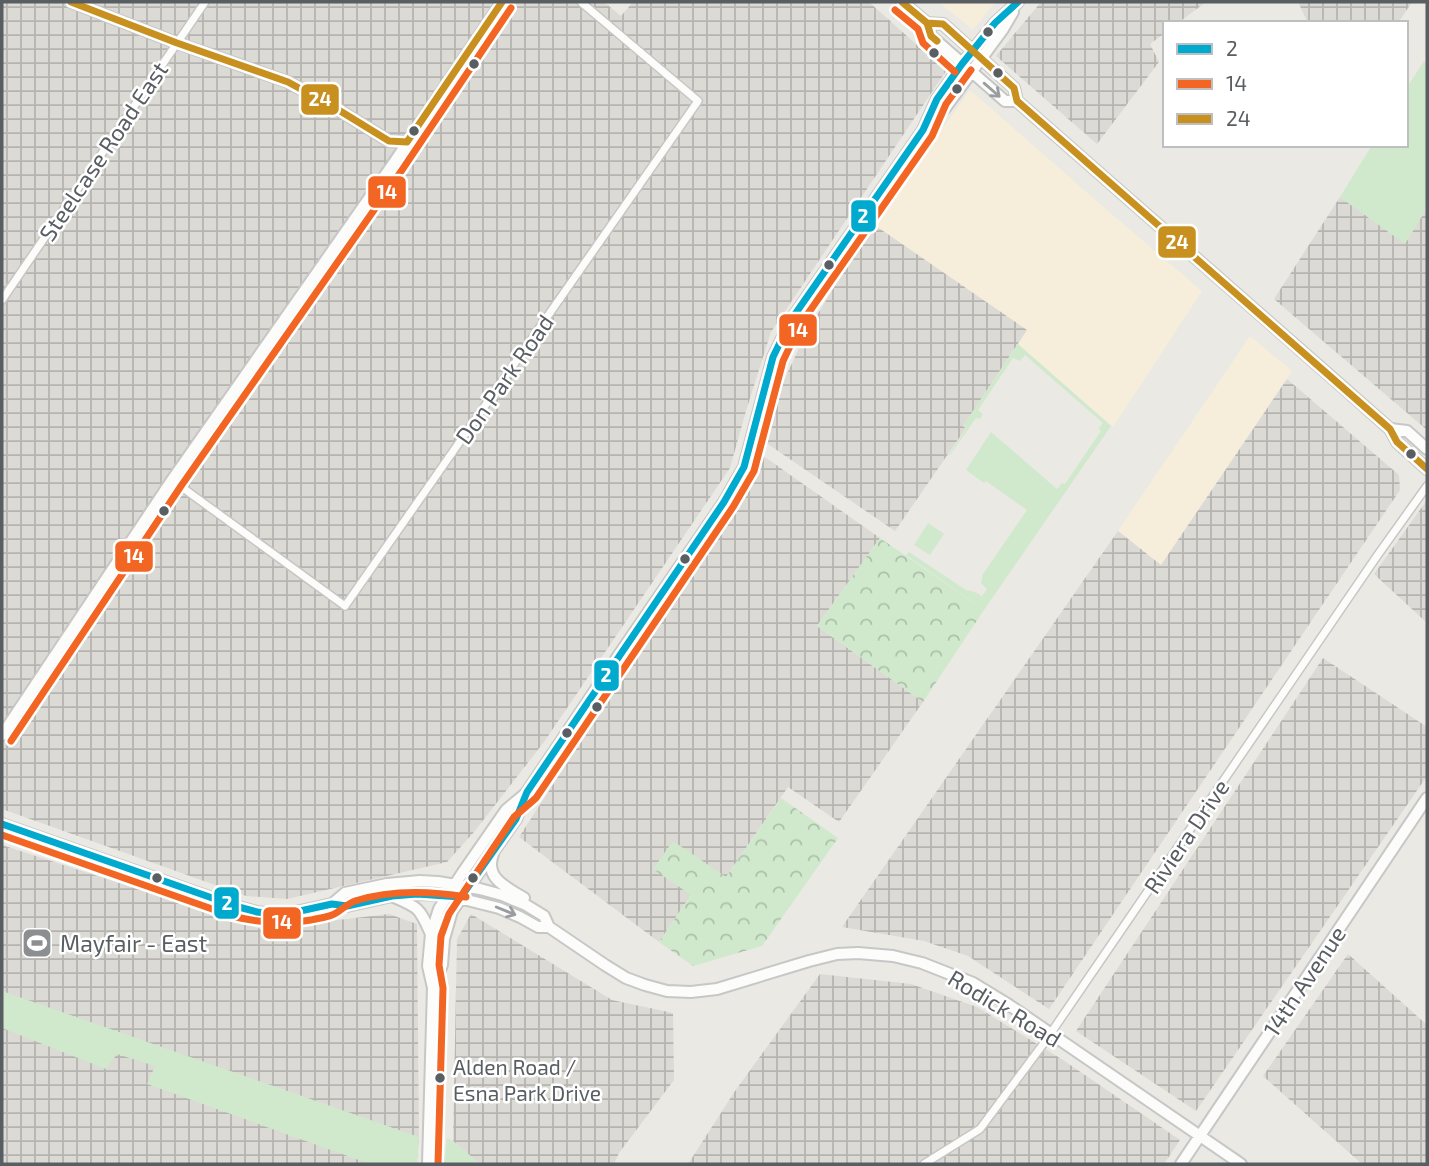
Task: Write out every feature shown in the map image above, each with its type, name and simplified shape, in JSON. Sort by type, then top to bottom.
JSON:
[{"type":"main road","points":[[71,2],[288,82],[389,141],[407,142]]},
{"type":"main road","points":[[2,735],[172,480],[502,2]]},
{"type":"main road","points":[[902,2],[927,23],[931,36],[961,64],[1005,101],[1017,101]]},
{"type":"main road","points":[[923,130],[937,99],[961,64],[995,23],[1018,2]]},
{"type":"main road","points":[[433,988],[442,965],[444,939],[452,911],[516,819],[527,792],[618,654],[724,502],[744,467],[773,357],[791,320],[923,130],[945,108],[1003,29],[1018,2]]},
{"type":"main road","points":[[927,23],[943,24],[1014,88],[1017,101],[1390,429],[1397,442],[1427,469]]},
{"type":"main road","points":[[1390,429],[1407,431],[1427,449]]},
{"type":"main road","points":[[428,1164],[433,988],[428,966],[430,934],[447,895],[506,810],[527,792]]},
{"type":"main road","name":"14th Avenue","points":[[1181,1164],[1427,798]]},
{"type":"main road","points":[[2,824],[257,912],[282,915],[332,904],[347,906],[392,896],[465,892],[502,895],[544,916]]},
{"type":"main road","points":[[495,849],[489,863],[493,875],[501,885],[525,899],[544,916],[549,927]]},
{"type":"main road","points":[[332,904],[345,893],[387,884],[421,881],[454,885],[465,892]]},
{"type":"main road","name":"Rodick Road","points":[[465,892],[538,927],[549,927],[626,978],[679,992],[706,991],[837,954],[893,956],[922,963],[973,983],[1009,1005],[1241,1164]]},
{"type":"main road","points":[[392,896],[421,911],[430,934]]},
{"type":"street","name":"Steelcase Road East","points":[[2,300],[205,2]]},
{"type":"street","name":"Don Park Road","points":[[172,480],[345,606],[698,101],[580,2]]},
{"type":"street","name":"Riviera Drive","points":[[924,1164],[980,1129],[1051,1035],[1427,486]]},
{"type":"shaded area","points":[[2,2],[604,2],[621,16],[633,2],[869,2],[946,71],[771,332],[730,468],[544,742],[474,832],[447,862],[287,899],[246,896],[2,809]]},
{"type":"shaded area","points":[[938,2],[995,2],[973,30]]},
{"type":"shaded area","points":[[1041,2],[1206,2],[1181,21],[1163,21],[1163,34],[1150,44],[1159,62],[1097,144],[996,56]]},
{"type":"shaded area","points":[[1298,2],[1412,2],[1399,21],[1307,21]]},
{"type":"shaded area","points":[[970,90],[1202,291],[1113,427],[1018,344],[1026,330],[873,224]]},
{"type":"shaded area","points":[[1340,197],[1405,243],[1427,208],[1427,430],[1274,299]]},
{"type":"shaded area","points":[[873,224],[1027,330],[963,426],[966,428],[895,531],[762,440],[774,402],[806,333]]},
{"type":"shaded area","points":[[1250,336],[1292,371],[1161,565],[1118,531]]},
{"type":"shaded area","points":[[1287,379],[1399,475],[1400,490],[1049,1009],[968,956],[924,941],[842,927],[1118,531],[1161,565]]},
{"type":"shaded area","points":[[759,453],[880,538],[817,626],[923,702],[839,822],[788,787],[726,877],[691,895],[659,942],[519,837],[688,581]]},
{"type":"shaded area","points":[[1427,500],[1427,623],[1374,574]]},
{"type":"shaded area","points":[[1323,658],[1427,727],[1427,776],[1196,1111],[1076,1031]]},
{"type":"shaded area","points":[[2,845],[261,929],[389,914],[417,924],[417,1164],[2,1164]]},
{"type":"shaded area","points":[[471,914],[612,1000],[673,1013],[674,1080],[619,1153],[614,1164],[480,1164],[453,1141],[457,939]]},
{"type":"shaded area","points":[[1348,954],[1427,1025],[1427,1164],[1362,1164],[1263,1076]]},
{"type":"shaded area","points":[[820,974],[911,984],[977,1007],[1063,1060],[1180,1140],[1164,1164],[688,1164],[735,1091]]},
{"type":"green space","points":[[1424,61],[1427,64],[1427,208],[1405,244],[1340,197],[1371,147],[1408,147],[1408,86]]},
{"type":"green space","points":[[1018,344],[1111,426],[984,610],[906,555],[909,552],[966,590],[982,596],[987,589],[981,583],[983,574],[1027,510],[966,470],[991,432],[1057,489],[1062,483],[1065,484],[1101,431],[1099,428],[1103,423],[1025,355],[1020,361],[1013,358],[978,410],[983,414],[980,419],[976,418],[948,456],[966,429],[963,426]]},
{"type":"green space","points":[[928,523],[944,534],[930,555],[914,545]]},
{"type":"green space","points":[[880,538],[984,610],[923,702],[817,626]]},
{"type":"green space","points":[[781,798],[838,838],[762,946],[693,966],[659,942],[691,895],[653,869],[673,841],[726,877]]},
{"type":"green space","points":[[2,991],[419,1137],[417,1164],[370,1164],[147,1084],[155,1066],[117,1054],[106,1069],[2,1028]]},
{"type":"green space","points":[[447,1138],[453,1141],[480,1164],[444,1164]]},
{"type":"transit line","name":"24","points":[[71,2],[288,82],[389,141],[407,142],[502,2]]},
{"type":"transit line","name":"24","points":[[902,2],[927,23],[931,36],[937,41]]},
{"type":"transit line","name":"2","points":[[461,897],[516,819],[527,792],[724,502],[744,467],[773,357],[791,320],[923,130],[937,99],[995,23],[1018,2]]},
{"type":"transit line","name":"14","points":[[11,741],[181,486],[402,170],[511,8]]},
{"type":"transit line","name":"14","points":[[895,10],[918,29],[923,43],[955,72]]},
{"type":"transit line","name":"24","points":[[927,23],[943,24],[1014,88],[1017,101],[1390,429],[1397,442],[1427,469]]},
{"type":"transit line","name":"14","points":[[438,1164],[443,988],[439,965],[441,936],[449,914],[514,817],[536,798],[733,507],[754,471],[783,361],[800,325],[932,136],[946,104],[971,70]]},
{"type":"transit line","name":"2","points":[[2,824],[257,912],[282,915],[332,904],[347,906],[392,896],[417,894],[461,897]]},
{"type":"transit line","name":"14","points":[[2,835],[232,916],[261,922],[311,920],[335,914],[355,901],[396,893],[466,897]]},
{"type":"place","name":"Mayfair - East","points":[[37,943]]},
{"type":"place","name":"Alden Road / Esna Park Drive","points":[[440,1078]]}]
